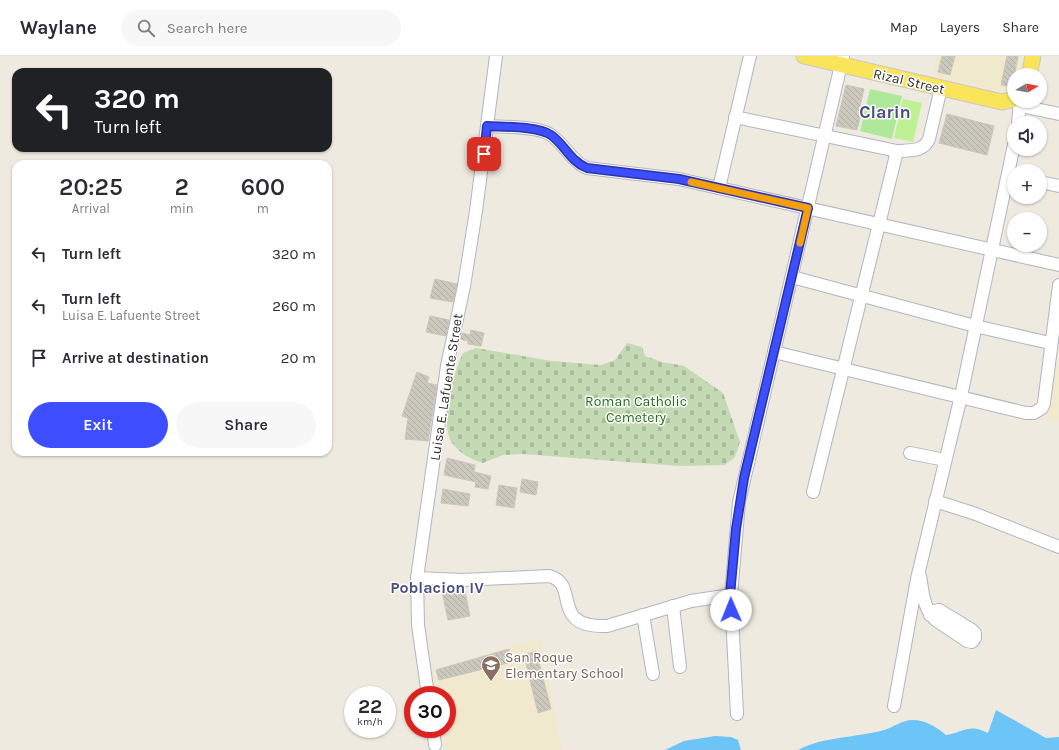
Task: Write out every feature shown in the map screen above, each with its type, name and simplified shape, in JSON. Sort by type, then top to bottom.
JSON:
[{"type":"main road","name":"Rizal Street","points":[[804,56],[842,61],[941,88],[1007,102]]},
{"type":"main road","points":[[1031,68],[1034,56]]},
{"type":"street","name":"Luisa E. Lafuente Street","points":[[427,686],[418,625],[417,578],[447,366],[464,286],[496,56]]},
{"type":"street","points":[[719,188],[750,56]]},
{"type":"street","points":[[737,714],[730,595],[739,502],[842,61]]},
{"type":"street","points":[[735,117],[897,151],[919,150],[926,146],[929,139],[941,88]]},
{"type":"street","points":[[1038,108],[1059,114]]},
{"type":"street","points":[[487,126],[540,131],[551,135],[578,164],[587,168],[679,179],[990,251],[1059,265]]},
{"type":"street","points":[[813,492],[897,151]]},
{"type":"street","points":[[1047,183],[1059,186]]},
{"type":"street","points":[[894,706],[903,648],[919,569],[944,460],[961,396],[990,251],[1007,189]]},
{"type":"street","points":[[792,277],[976,326],[1050,343]]},
{"type":"street","points":[[774,352],[961,396],[1026,413],[1039,411],[1044,403],[1050,343],[1059,284]]},
{"type":"street","points":[[910,453],[944,460]]},
{"type":"street","points":[[935,501],[973,513],[1059,547]]},
{"type":"street","points":[[919,569],[926,608],[930,615]]},
{"type":"street","points":[[417,578],[462,580],[549,576],[557,578],[562,584],[570,612],[576,620],[585,625],[607,626],[673,606],[730,595]]},
{"type":"street","points":[[673,606],[680,667]]},
{"type":"street","points":[[643,615],[652,674]]},
{"type":"street","points":[[434,738],[435,745]]},
{"type":"shaded area","points":[[937,56],[1023,56],[1020,68],[1007,68],[1007,93],[933,77]]},
{"type":"shaded area","points":[[1053,366],[1059,367],[1059,422],[1045,420]]},
{"type":"shaded area","name":"San Roque Elementary School","points":[[540,638],[562,750],[447,750],[444,738],[456,738],[456,686],[433,686],[430,670]]},
{"type":"green space","points":[[870,89],[902,96],[892,139],[860,131]]},
{"type":"green space","points":[[903,99],[922,103],[913,142],[894,138]]},
{"type":"green space","name":"Roman Catholic Cemetery","points":[[627,343],[642,347],[645,356],[662,362],[684,366],[723,393],[740,442],[735,457],[725,465],[680,466],[522,454],[503,455],[483,463],[466,456],[452,443],[448,434],[447,411],[455,373],[463,353],[476,348],[552,361],[601,365],[615,360]]},
{"type":"water","points":[[996,710],[1046,738],[1059,737],[1059,750],[798,750],[818,742],[873,733],[909,720],[918,720],[927,723],[946,735],[971,728],[988,733]]},
{"type":"water","points":[[715,736],[731,737],[738,740],[741,750],[665,750],[684,741]]},
{"type":"building","points":[[942,56],[955,56],[950,75],[938,72]]},
{"type":"building","points":[[1007,56],[1018,56],[1016,68],[1007,68],[1007,86],[1001,85]]},
{"type":"building","points":[[846,85],[864,89],[860,106],[863,106],[857,130],[836,126]]},
{"type":"building","points":[[947,114],[994,126],[987,155],[939,143]]},
{"type":"building","points":[[435,279],[457,284],[453,302],[430,298]]},
{"type":"building","points":[[430,316],[449,320],[446,336],[426,332]]},
{"type":"building","points":[[471,330],[484,333],[481,346],[468,344],[468,341],[460,339],[462,333],[470,335]]},
{"type":"building","points":[[417,372],[429,377],[427,383],[437,385],[428,441],[405,439],[408,418],[402,416]]},
{"type":"building","points":[[447,458],[475,465],[474,472],[491,476],[488,489],[475,487],[476,482],[444,475]]},
{"type":"building","points":[[522,479],[538,482],[536,495],[520,492]]},
{"type":"building","points":[[499,485],[517,488],[514,508],[496,505]]},
{"type":"building","points":[[443,489],[470,494],[468,506],[441,503]]},
{"type":"building","points":[[441,587],[464,587],[470,616],[448,620]]},
{"type":"building","points":[[509,649],[512,662],[439,680],[436,670]]},
{"type":"building","points":[[536,651],[551,709],[538,713],[524,655]]},
{"type":"slow traffic","points":[[691,182],[808,208],[800,243]]},
{"type":"place","name":"San Roque Elementary School","points":[[491,682]]},
{"type":"district","name":"Clarin","points":[[885,112]]},
{"type":"district","name":"Poblacion IV","points":[[437,587]]},
{"type":"route","points":[[484,154],[487,126],[540,131],[551,135],[570,157],[578,164],[587,168],[601,171],[679,179],[808,208],[739,502],[730,595],[731,610]]}]
